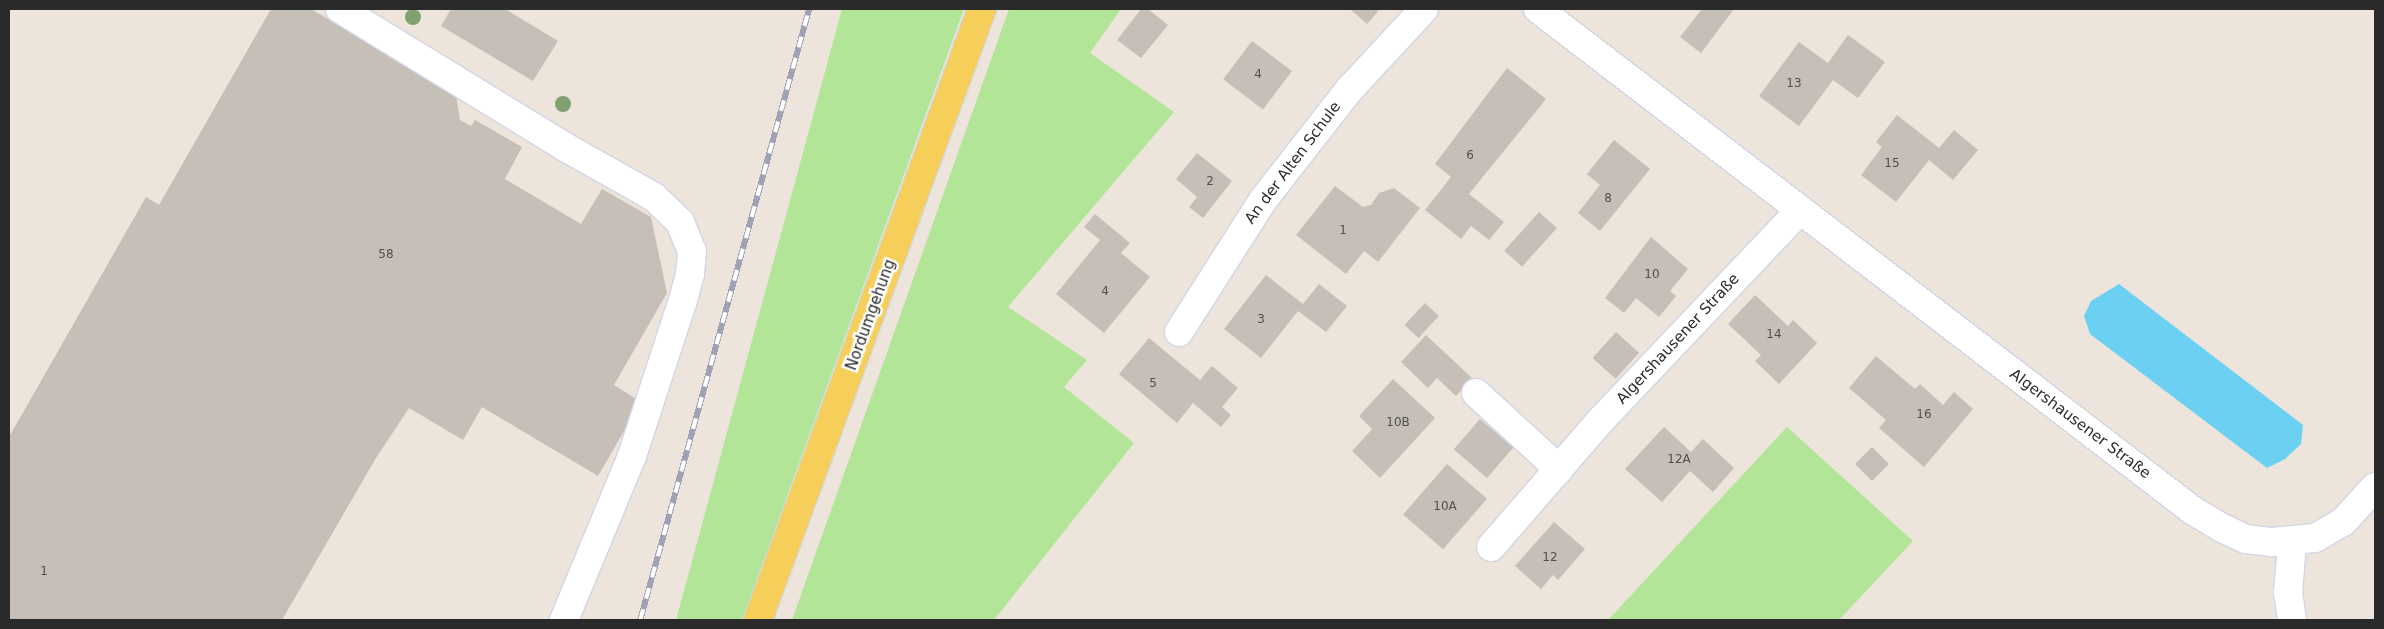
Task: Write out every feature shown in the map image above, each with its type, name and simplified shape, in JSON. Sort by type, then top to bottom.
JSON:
[{"type":"main road","name":"Nordumgehung","points":[[758,620],[982,9]]},
{"type":"street","points":[[340,9],[565,147],[654,197],[680,222],[692,251],[690,274],[682,303],[632,456],[564,620]]},
{"type":"street","name":"An der Alten Schule","points":[[1179,332],[1263,200],[1348,90],[1424,9]]},
{"type":"street","name":"Algershausener Straße","points":[[1538,9],[2192,510],[2246,539],[2292,543],[2315,538],[2343,522],[2375,487]]},
{"type":"street","name":"Algershausener Straße","points":[[1491,547],[1559,469],[1800,210]]},
{"type":"street","points":[[1476,393],[1559,469]]},
{"type":"street","points":[[2292,543],[2288,593],[2292,620]]},
{"type":"green space","points":[[842,9],[964,9],[742,620],[676,620]]},
{"type":"green space","points":[[1009,9],[1121,9],[1090,53],[1174,112],[1008,307],[1087,360],[1064,387],[1134,443],[994,620],[792,620]]},
{"type":"green space","points":[[1787,427],[1913,541],[1839,620],[1608,620]]},
{"type":"water","points":[[2119,284],[2303,425],[2301,444],[2285,459],[2267,468],[2090,334],[2084,316],[2091,301]]},
{"type":"building","points":[[271,9],[311,9],[456,95],[460,120],[471,126],[475,120],[522,147],[505,179],[581,224],[602,189],[651,217],[667,293],[614,385],[641,402],[598,476],[482,407],[463,440],[409,408],[376,458],[282,620],[9,620],[9,437],[146,197],[159,205]]},
{"type":"building","points":[[451,9],[505,9],[558,41],[533,81],[441,26]]},
{"type":"building","points":[[1141,9],[1148,9],[1168,25],[1141,58],[1117,40]]},
{"type":"building","points":[[1350,9],[1380,9],[1367,24]]},
{"type":"building","points":[[1702,9],[1734,9],[1701,53],[1680,37]]},
{"type":"building","points":[[1848,35],[1885,62],[1858,98],[1833,80],[1799,126],[1759,96],[1799,42],[1828,63]]},
{"type":"building","points":[[1252,41],[1292,71],[1263,109],[1223,79]]},
{"type":"building","points":[[1507,68],[1546,99],[1469,194],[1504,222],[1489,240],[1471,226],[1461,239],[1425,210],[1451,177],[1435,164]]},
{"type":"building","points":[[1897,115],[1939,148],[1954,130],[1978,150],[1953,180],[1929,160],[1896,202],[1861,175],[1882,147],[1876,142]]},
{"type":"building","points":[[1614,140],[1650,169],[1600,231],[1578,213],[1600,185],[1587,174]]},
{"type":"building","points":[[1197,153],[1232,181],[1203,218],[1189,207],[1197,197],[1176,179]]},
{"type":"building","points":[[1335,186],[1363,207],[1371,205],[1379,193],[1394,188],[1420,208],[1378,262],[1364,251],[1346,274],[1296,235]]},
{"type":"building","points":[[1539,212],[1557,228],[1522,267],[1504,251]]},
{"type":"building","points":[[1095,214],[1130,243],[1121,253],[1150,277],[1104,333],[1056,294],[1100,240],[1084,227]]},
{"type":"building","points":[[1651,237],[1688,269],[1670,291],[1676,296],[1659,317],[1636,298],[1624,313],[1605,298]]},
{"type":"building","points":[[1266,275],[1303,304],[1319,284],[1347,306],[1326,332],[1298,311],[1261,358],[1224,329]]},
{"type":"building","points":[[1755,295],[1788,326],[1793,320],[1817,343],[1779,384],[1755,361],[1761,355],[1728,324]]},
{"type":"building","points":[[1425,303],[1439,316],[1418,338],[1405,325]]},
{"type":"building","points":[[1616,332],[1639,353],[1616,379],[1593,358]]},
{"type":"building","points":[[1426,335],[1472,378],[1456,396],[1437,378],[1428,388],[1401,362]]},
{"type":"building","points":[[1149,338],[1200,380],[1212,366],[1238,388],[1222,407],[1231,415],[1221,427],[1193,403],[1177,423],[1119,374]]},
{"type":"building","points":[[1876,356],[1915,389],[1920,384],[1943,405],[1954,392],[1973,409],[1924,467],[1879,428],[1886,420],[1849,388]]},
{"type":"building","points":[[1393,379],[1435,418],[1380,478],[1352,451],[1372,429],[1359,416]]},
{"type":"building","points":[[1480,419],[1513,448],[1487,478],[1454,449]]},
{"type":"building","points":[[1664,427],[1691,452],[1703,439],[1734,468],[1713,492],[1690,471],[1662,502],[1625,469]]},
{"type":"building","points":[[1872,447],[1889,464],[1872,481],[1855,464]]},
{"type":"building","points":[[1447,464],[1487,499],[1443,549],[1403,515]]},
{"type":"building","points":[[1554,522],[1585,549],[1558,580],[1553,575],[1541,589],[1515,566]]},
{"type":"railway","points":[[640,620],[809,9]]}]
